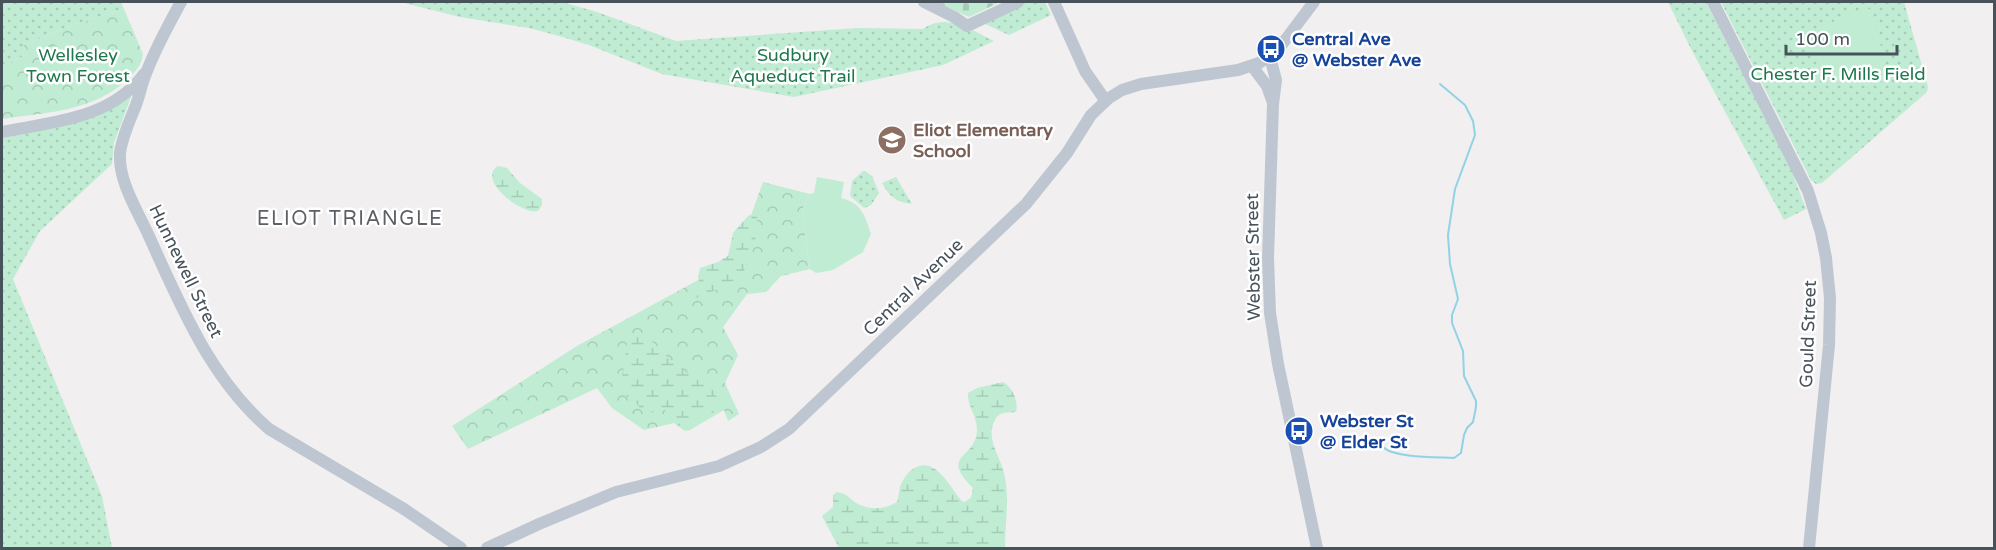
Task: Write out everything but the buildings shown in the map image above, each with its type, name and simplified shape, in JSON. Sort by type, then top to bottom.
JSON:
[{"type":"main road","name":"Hunnewell Street","points":[[181,2],[147,71],[121,145],[121,170],[187,319],[214,366],[240,400],[269,429],[404,509],[461,549]]},
{"type":"main road","points":[[924,2],[957,18],[967,26],[1018,2]]},
{"type":"main road","points":[[1054,2],[1087,75],[1105,100]]},
{"type":"main road","name":"Central Avenue","points":[[487,549],[538,524],[616,492],[719,466],[761,447],[789,429],[1026,204],[1053,172],[1094,111],[1105,100],[1141,84],[1252,66],[1270,57],[1314,2]]},
{"type":"main road","name":"Gould Street","points":[[1713,2],[1808,191],[1819,225],[1826,258],[1830,298],[1829,345],[1809,549]]},
{"type":"main road","name":"Webster Street","points":[[1270,57],[1276,80],[1273,104],[1268,268],[1270,313],[1278,364],[1317,549]]},
{"type":"main road","name":"Webster Street","points":[[1252,66],[1266,86],[1273,104]]},
{"type":"main road","points":[[2,132],[68,120],[99,109],[126,94],[147,71]]},
{"type":"green space","points":[[2,2],[121,2],[124,9],[75,24],[23,45],[27,54],[2,67]]},
{"type":"green space","name":"Sudbury Aqueduct Trail","points":[[400,2],[562,2],[597,12],[676,41],[858,28],[923,29],[932,24],[950,22],[994,41],[943,65],[794,97],[662,74],[589,45],[559,36],[529,28],[460,17]]},
{"type":"green space","points":[[936,2],[1000,2],[969,17]]},
{"type":"green space","points":[[1026,2],[1045,2],[1051,15],[1009,35],[983,23]]},
{"type":"green space","points":[[1668,2],[1706,2],[1792,172],[1806,209],[1784,220]]},
{"type":"green space","name":"Chester F. Mills Field","points":[[1721,2],[1904,2],[1928,87],[1927,92],[1822,183],[1816,184],[1811,180]]},
{"type":"green space","points":[[1866,8],[1872,10],[1889,79],[1861,84],[1836,78],[1825,70],[1807,50],[1801,37]]},
{"type":"green space","name":"Wellesley Town Forest","points":[[124,9],[143,54],[138,67],[129,78],[101,98],[85,104],[53,112],[2,119],[2,67],[27,54],[23,45],[75,24]]},
{"type":"green space","points":[[132,94],[114,143],[112,164],[40,231],[13,279],[102,496],[112,548],[2,548],[2,131],[74,120]]},
{"type":"green space","points":[[498,166],[507,168],[520,183],[542,199],[542,205],[538,211],[530,211],[521,207],[503,195],[493,179],[493,172]]},
{"type":"green space","points":[[863,171],[872,176],[879,193],[871,205],[864,208],[850,196],[852,181]]},
{"type":"green space","points":[[817,177],[844,182],[841,198],[854,203],[862,211],[871,234],[863,252],[833,270],[816,273],[810,269],[802,210],[810,194],[814,193]]},
{"type":"green space","points":[[896,177],[912,204],[894,198],[882,183]]},
{"type":"green space","points":[[763,182],[810,194],[802,210],[810,269],[781,276],[766,292],[747,294],[723,327],[738,355],[725,383],[739,414],[728,421],[724,410],[685,431],[674,423],[644,430],[612,408],[597,388],[468,449],[452,426],[577,346],[735,260]]},
{"type":"green space","points":[[755,213],[757,224],[754,248],[742,274],[727,285],[692,300],[683,301],[680,298],[681,294],[701,287],[698,277],[700,268],[728,256],[733,233],[748,216]]},
{"type":"green space","points":[[634,334],[651,341],[686,372],[712,386],[719,402],[718,411],[701,417],[689,429],[663,409],[644,413],[632,398],[627,397],[621,386],[627,343]]},
{"type":"green space","points":[[1003,382],[1009,387],[1017,403],[1016,412],[999,415],[992,427],[992,440],[1006,482],[1005,548],[839,548],[822,516],[833,507],[833,495],[837,492],[868,508],[888,506],[897,502],[901,484],[909,472],[921,466],[928,466],[941,475],[962,501],[971,498],[973,488],[963,477],[959,468],[959,462],[975,439],[977,429],[968,393],[977,388]]},
{"type":"waterway","points":[[1383,447],[1389,451],[1406,455],[1454,458],[1461,453],[1464,435],[1473,422],[1476,407],[1476,401],[1464,376],[1463,351],[1452,323],[1452,315],[1458,299],[1450,264],[1448,235],[1455,189],[1475,135],[1473,121],[1465,105],[1440,84]]},
{"type":"place","name":"Central Ave @ Webster Ave","points":[[1271,49]]},
{"type":"place","name":"Eliot Elementary School","points":[[892,140]]},
{"type":"place","name":"Webster St @ Elder St","points":[[1299,431]]},
{"type":"district","name":"ELIOT TRIANGLE","points":[[350,219]]}]
